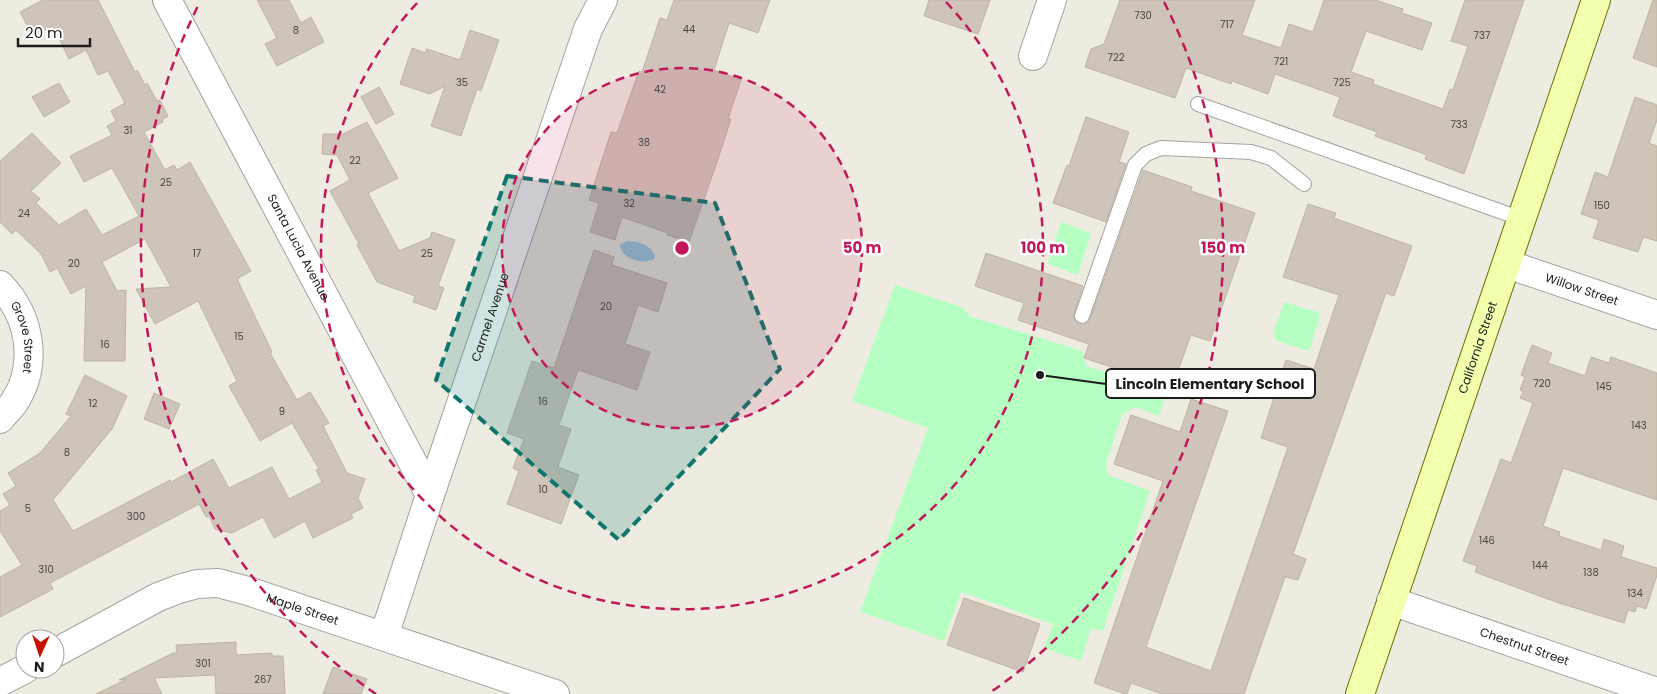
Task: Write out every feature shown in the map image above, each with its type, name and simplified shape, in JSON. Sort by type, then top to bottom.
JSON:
[{"type":"street","name":"Santa Lucia Avenue","points":[[167,0],[430,495]]},
{"type":"street","name":"Carmel Avenue","points":[[384,636],[588,29],[603,0]]},
{"type":"street","points":[[1033,56],[1052,0]]},
{"type":"street","name":"California Street","points":[[1360,694],[1596,0]]},
{"type":"street","name":"Willow Street","points":[[1507,264],[1657,315]]},
{"type":"street","name":"Grove Street","points":[[0,286],[19,309],[27,336],[28,352],[27,368],[22,386],[13,404],[0,419]]},
{"type":"street","name":"Maple Street","points":[[65,648],[158,597],[179,589],[204,583],[218,583],[248,591],[555,694]]},
{"type":"street","name":"Chestnut Street","points":[[1391,601],[1657,692]]},
{"type":"street","points":[[0,682],[15,674]]},
{"type":"lane","points":[[1198,104],[1522,219]]},
{"type":"lane","points":[[1082,316],[1135,165],[1146,154],[1161,148],[1251,152],[1271,158],[1304,184]]},
{"type":"highlighted area","points":[[507,176],[715,203],[780,369],[619,540],[436,380]]},
{"type":"green space","points":[[1061,222],[1091,233],[1078,275],[1048,264]]},
{"type":"green space","points":[[895,285],[964,308],[969,316],[1082,351],[1086,366],[1167,392],[1159,416],[1135,407],[1122,414],[1106,464],[1108,475],[1150,491],[1103,631],[1091,628],[1081,661],[1044,648],[1053,624],[961,592],[944,641],[860,612],[928,428],[852,401]]},
{"type":"green space","points":[[1284,302],[1318,312],[1320,317],[1309,351],[1277,341],[1273,334]]},
{"type":"water","points":[[628,241],[647,246],[655,255],[654,259],[638,261],[628,257],[624,254],[620,244]]},
{"type":"building","points":[[43,0],[98,0],[135,72],[137,70],[145,85],[147,83],[157,101],[160,100],[168,116],[162,120],[163,122],[144,132],[165,170],[174,165],[177,170],[190,162],[251,271],[237,279],[272,352],[270,353],[297,400],[310,392],[329,423],[323,426],[347,473],[365,479],[358,498],[363,508],[351,514],[353,518],[313,538],[305,521],[274,538],[263,517],[232,533],[215,529],[209,516],[206,517],[199,504],[50,583],[53,589],[0,617],[0,577],[22,565],[0,531],[0,511],[10,505],[3,494],[16,486],[8,473],[40,453],[71,416],[66,414],[85,375],[127,396],[112,429],[53,500],[73,531],[213,459],[229,488],[272,467],[289,499],[322,482],[316,470],[319,469],[292,423],[260,441],[229,386],[237,381],[198,301],[155,324],[136,289],[171,287],[145,239],[102,262],[117,291],[126,290],[125,361],[84,361],[86,286],[71,294],[57,268],[50,272],[41,254],[16,230],[12,234],[0,222],[0,161],[32,133],[61,163],[31,191],[40,199],[36,203],[59,225],[86,209],[102,235],[139,216],[112,168],[84,182],[70,156],[112,135],[107,126],[116,121],[111,111],[125,103],[108,71],[98,75],[86,50],[69,59],[53,26],[33,36],[20,12]]},
{"type":"building","points":[[257,0],[289,0],[301,23],[311,17],[324,42],[277,66],[265,44],[277,38]]},
{"type":"building","points":[[674,0],[770,0],[758,33],[729,23],[714,70],[741,80],[728,119],[731,119],[689,242],[622,217],[615,240],[590,232],[599,203],[589,200],[611,132],[617,133],[639,71],[642,72],[660,18],[667,20]]},
{"type":"building","points":[[929,0],[990,0],[978,34],[924,16]]},
{"type":"building","points":[[1120,0],[1255,0],[1242,35],[1281,48],[1289,24],[1313,32],[1324,0],[1375,0],[1403,9],[1402,13],[1432,23],[1422,50],[1366,31],[1351,72],[1374,80],[1373,84],[1443,109],[1450,89],[1453,90],[1468,46],[1451,41],[1465,0],[1524,0],[1464,174],[1425,159],[1427,155],[1375,136],[1377,132],[1333,116],[1340,97],[1275,74],[1268,94],[1232,81],[1231,84],[1186,68],[1175,98],[1085,67],[1091,49],[1104,44]]},
{"type":"building","points":[[1653,0],[1657,0],[1657,67],[1633,58]]},
{"type":"building","points":[[470,30],[499,40],[481,91],[477,89],[461,136],[431,126],[445,86],[430,94],[400,84],[412,48],[425,53],[427,49],[460,60]]},
{"type":"building","points":[[59,83],[70,102],[44,117],[32,97]]},
{"type":"building","points":[[379,87],[394,114],[376,124],[361,97]]},
{"type":"building","points":[[1635,97],[1657,105],[1657,120],[1649,143],[1657,146],[1657,241],[1643,237],[1638,252],[1593,238],[1599,220],[1581,214],[1595,172],[1608,177]]},
{"type":"building","points":[[1086,117],[1129,132],[1119,162],[1126,164],[1106,222],[1053,203],[1067,165],[1069,166]]},
{"type":"building","points":[[367,122],[398,178],[368,193],[399,251],[430,238],[432,232],[455,240],[438,286],[444,288],[436,310],[413,302],[415,296],[377,282],[330,191],[350,180],[337,155],[322,154],[323,134],[343,134]]},
{"type":"building","points":[[1143,170],[1192,187],[1191,191],[1255,213],[1210,341],[1191,335],[1172,387],[1084,358],[1089,344],[1018,320],[1024,303],[975,286],[986,253],[1083,286],[1073,317],[1079,324],[1087,323]]},
{"type":"building","points":[[1308,204],[1336,213],[1334,218],[1412,246],[1394,296],[1386,293],[1293,554],[1306,559],[1298,580],[1285,577],[1244,694],[1162,694],[1131,683],[1127,694],[1125,694],[1094,683],[1163,481],[1114,464],[1131,415],[1180,432],[1191,399],[1228,411],[1146,647],[1211,671],[1288,447],[1261,438],[1286,360],[1314,369],[1339,295],[1283,277]]},
{"type":"building","points":[[594,250],[614,257],[612,265],[667,283],[658,312],[638,305],[625,344],[650,352],[637,390],[578,370],[559,425],[571,429],[558,467],[579,475],[561,524],[507,504],[519,471],[513,468],[524,439],[507,433],[532,361],[554,368]]},
{"type":"building","points":[[1532,345],[1552,353],[1548,363],[1585,376],[1591,357],[1609,363],[1611,357],[1657,373],[1657,500],[1563,468],[1543,526],[1560,532],[1559,536],[1601,550],[1604,539],[1624,546],[1621,557],[1657,568],[1657,575],[1646,609],[1637,606],[1635,612],[1628,610],[1624,623],[1556,602],[1475,572],[1477,566],[1463,561],[1501,459],[1511,463],[1533,403],[1520,398],[1523,392],[1520,390],[1525,377],[1521,375]]},
{"type":"building","points":[[154,393],[180,404],[169,429],[144,419]]},
{"type":"building","points":[[964,598],[1040,624],[1023,672],[947,645]]},
{"type":"building","points":[[236,642],[236,655],[272,653],[272,656],[283,656],[285,694],[216,694],[215,675],[154,678],[162,694],[96,694],[127,679],[119,680],[173,653],[177,653],[176,645]]},
{"type":"building","points":[[333,667],[367,679],[361,694],[323,694]]},
{"type":"place","name":"Lincoln Elementary School","points":[[1040,375]]}]
